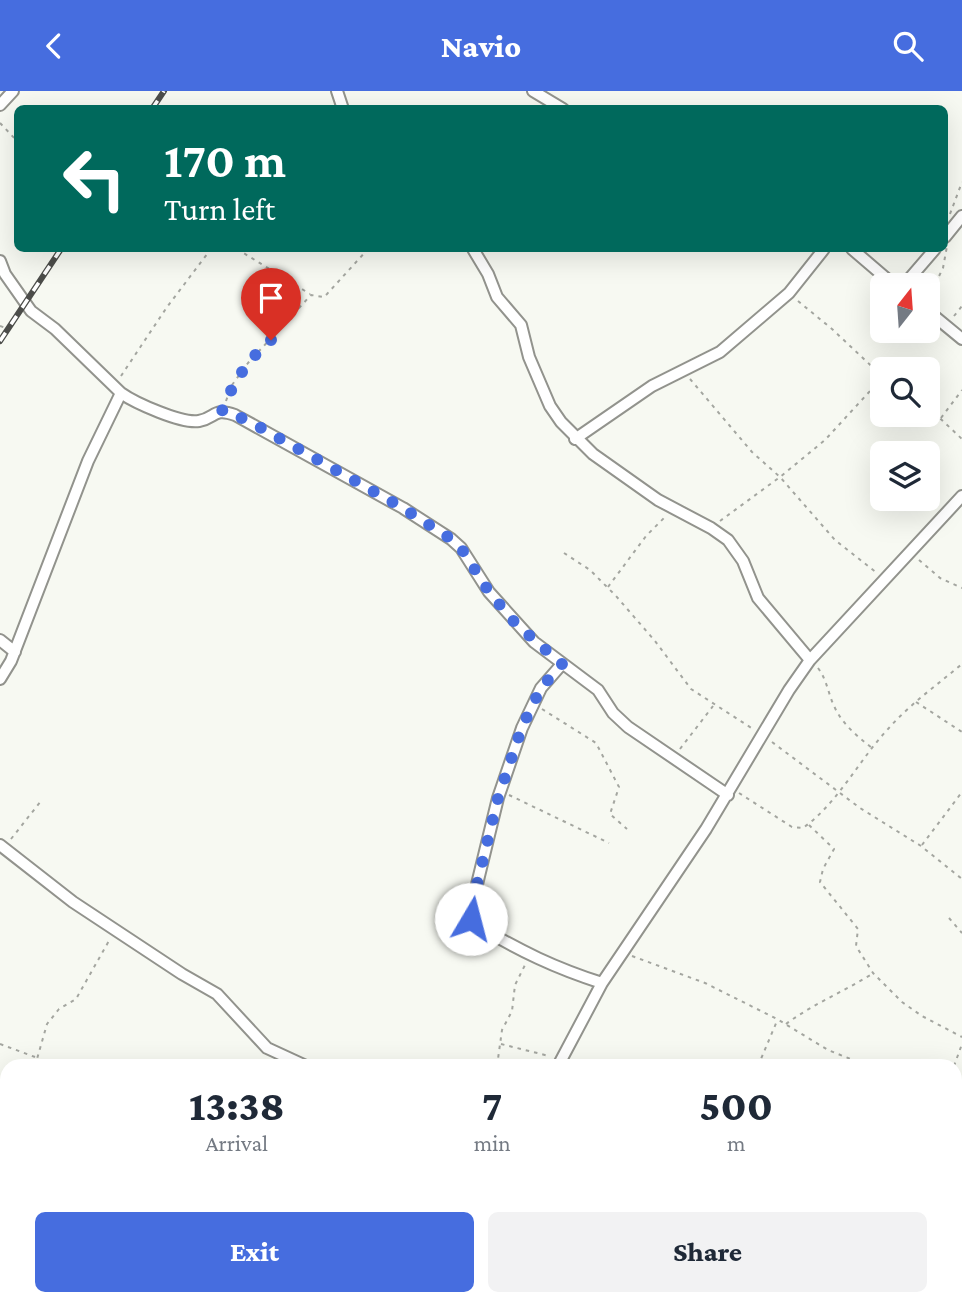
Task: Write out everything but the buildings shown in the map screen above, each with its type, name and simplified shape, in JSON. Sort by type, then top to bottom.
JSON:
[{"type":"street","points":[[0,106],[13,91]]},
{"type":"street","points":[[533,91],[556,105]]},
{"type":"street","points":[[950,233],[962,216]]},
{"type":"street","points":[[475,252],[488,274],[497,297],[521,325],[529,357],[551,406],[575,439],[673,510],[719,532],[738,552],[758,598],[810,660]]},
{"type":"street","points":[[575,439],[643,391],[720,352],[789,293],[822,252]]},
{"type":"street","points":[[856,252],[880,273]]},
{"type":"street","points":[[914,273],[932,252]]},
{"type":"street","points":[[0,261],[5,274],[31,311],[55,329],[117,390],[145,407],[188,420],[198,421],[214,412],[222,411],[247,420],[403,508],[451,539],[461,548],[489,592],[516,624],[562,664],[598,690],[613,713],[628,727],[730,791]]},
{"type":"street","points":[[940,320],[962,338]]},
{"type":"street","points":[[0,678],[15,652],[117,390]]},
{"type":"street","points":[[562,1059],[621,952],[730,791],[810,660],[962,496]]},
{"type":"street","points":[[0,641],[15,652]]},
{"type":"street","points":[[562,664],[541,688],[532,704],[500,791],[470,913],[471,919],[478,926],[529,956],[602,983]]},
{"type":"street","points":[[2,846],[56,890],[218,995],[267,1048],[291,1059]]},
{"type":"path","points":[[0,123],[14,138]]},
{"type":"path","points":[[949,215],[962,182]]},
{"type":"path","points":[[117,390],[167,307],[210,252]]},
{"type":"path","points":[[242,252],[311,295],[324,297],[364,252]]},
{"type":"path","points":[[940,274],[946,252]]},
{"type":"path","points":[[789,293],[870,365]]},
{"type":"path","points":[[222,411],[233,385],[248,363],[311,295]]},
{"type":"path","points":[[946,325],[962,306]]},
{"type":"path","points":[[0,326],[6,328]]},
{"type":"path","points":[[682,371],[752,452],[780,477],[835,540],[866,566],[887,579]]},
{"type":"path","points":[[711,527],[780,477],[825,440],[870,390]]},
{"type":"path","points":[[962,390],[941,418],[962,439]]},
{"type":"path","points":[[608,587],[646,536],[673,510]]},
{"type":"path","points":[[911,552],[940,578],[962,587]]},
{"type":"path","points":[[564,553],[590,570],[608,587],[655,641],[685,682],[713,705],[762,736],[874,817],[921,846],[962,879]]},
{"type":"path","points":[[810,660],[823,675],[834,707],[845,725],[872,748]]},
{"type":"path","points":[[730,791],[792,827],[803,828],[839,792],[886,730],[916,701],[962,664]]},
{"type":"path","points":[[916,701],[962,732]]},
{"type":"path","points":[[532,704],[596,743],[619,787],[610,814],[627,829]]},
{"type":"path","points":[[674,757],[713,705]]},
{"type":"path","points":[[500,791],[609,843]]},
{"type":"path","points":[[921,846],[962,792]]},
{"type":"path","points":[[2,846],[41,801]]},
{"type":"path","points":[[808,825],[834,849],[823,869],[820,882],[858,929],[856,946],[873,973],[902,1002],[962,1037]]},
{"type":"path","points":[[949,918],[962,933]]},
{"type":"path","points":[[0,1044],[36,1057],[47,1024],[60,1009],[76,999],[116,929]]},
{"type":"path","points":[[621,952],[705,983],[777,1019],[828,1050],[850,1059]]},
{"type":"path","points":[[498,1059],[502,1030],[514,1005],[516,985],[529,956]]},
{"type":"path","points":[[785,1024],[873,973]]},
{"type":"path","points":[[761,1059],[777,1019]]},
{"type":"path","points":[[500,1044],[550,1059]]},
{"type":"path","points":[[957,1059],[962,1044]]},
{"type":"path","points":[[958,1056],[962,1058]]},
{"type":"railway","points":[[155,105],[164,91]]},
{"type":"railway","points":[[0,341],[59,252]]},
{"type":"route","points":[[271,340],[258,350],[248,363],[233,385],[222,411],[247,420],[403,508],[451,539],[461,548],[489,592],[516,624],[562,664],[541,688],[525,717],[484,849],[471,919]]}]
